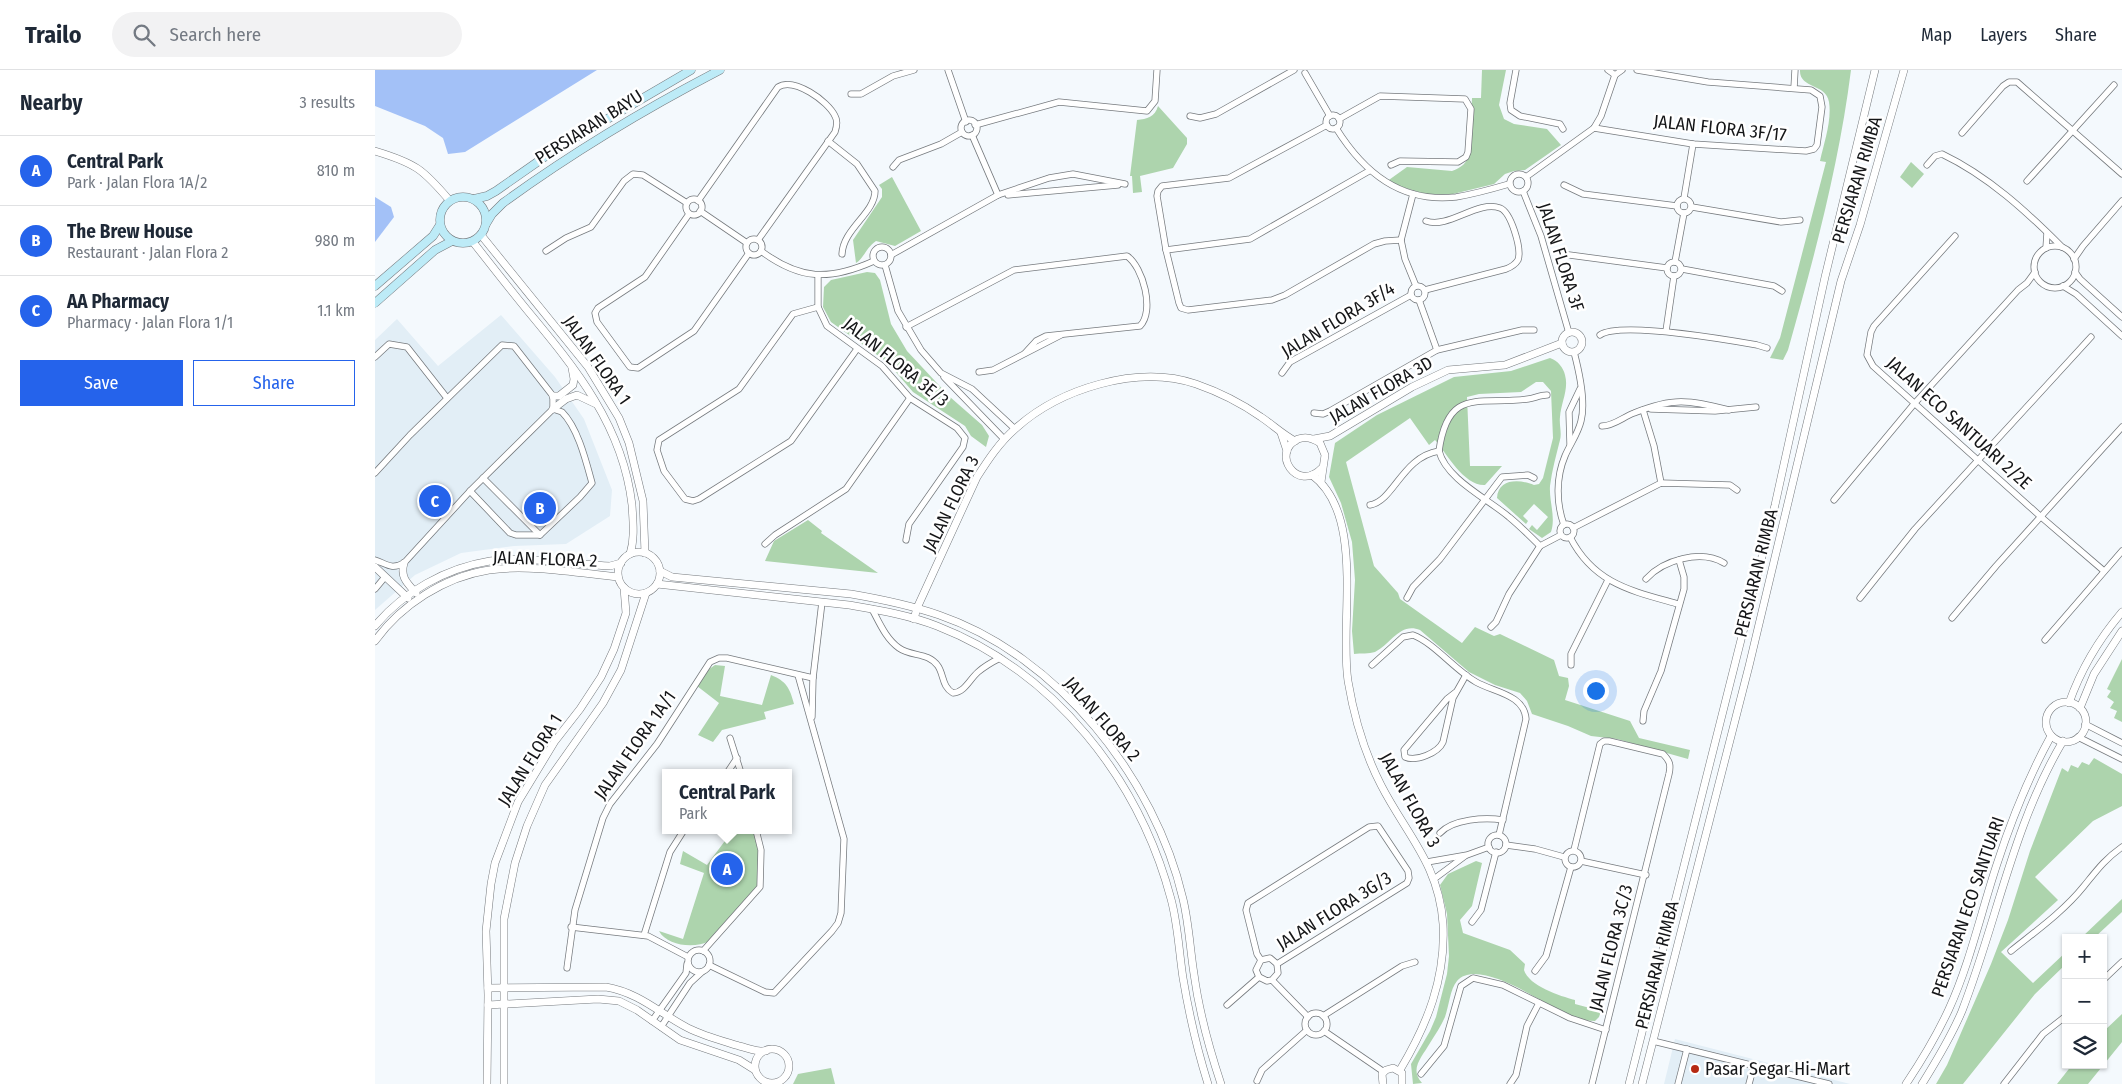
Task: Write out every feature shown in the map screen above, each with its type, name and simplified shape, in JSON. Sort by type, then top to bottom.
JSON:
[{"type":"main road","name":"PERSIARAN BAYU","points":[[450,201],[462,197],[474,199],[491,194],[556,149],[691,70]]},
{"type":"main road","name":"PERSIARAN BAYU","points":[[473,242],[481,235],[492,214],[503,203],[585,146],[649,107],[720,70]]},
{"type":"main road","points":[[474,199],[483,207],[486,224]]},
{"type":"main road","points":[[450,201],[441,211],[440,225],[442,232],[452,241],[459,243],[473,242]]},
{"type":"main road","points":[[375,286],[433,236],[440,225]]},
{"type":"main road","points":[[375,303],[435,250],[452,241]]},
{"type":"street","points":[[851,94],[861,94],[893,76],[914,70]]},
{"type":"street","points":[[948,70],[966,122]]},
{"type":"street","points":[[1190,116],[1200,118],[1216,114],[1296,70],[1300,73],[1307,71],[1330,116]]},
{"type":"street","points":[[1516,70],[1510,103],[1511,110],[1520,116],[1560,124],[1563,129]]},
{"type":"street","points":[[1608,70],[1615,75]]},
{"type":"street","points":[[1526,177],[1595,128],[1615,75],[1622,70]]},
{"type":"street","points":[[1637,70],[1708,82],[1794,88],[1795,70]]},
{"type":"street","name":"PERSIARAN RIMBA","points":[[1629,1084],[1775,506],[1825,277],[1875,70]]},
{"type":"street","name":"PERSIARAN RIMBA","points":[[1642,1084],[1756,638],[1841,281],[1860,225],[1904,70]]},
{"type":"street","points":[[975,125],[1059,102],[1147,111],[1155,101],[1157,73]]},
{"type":"street","points":[[1962,133],[2003,86],[2009,82],[2017,82],[2023,85],[2122,174]]},
{"type":"street","points":[[698,200],[778,87],[784,84],[791,84],[816,96],[830,109],[836,118],[836,128],[758,240]]},
{"type":"street","points":[[2027,181],[2114,85]]},
{"type":"street","name":"JALAN FLORA 3F/17","points":[[1595,128],[1693,144],[1814,150],[1817,145],[1822,105],[1819,96],[1811,90],[1794,88]]},
{"type":"street","points":[[1339,119],[1381,96],[1465,99],[1471,109],[1466,157],[1458,162],[1401,161],[1391,165]]},
{"type":"street","points":[[1330,116],[1335,116],[1339,119]]},
{"type":"street","points":[[1327,125],[1327,120],[1330,116]]},
{"type":"street","points":[[1336,128],[1339,124],[1339,119]]},
{"type":"street","points":[[970,121],[975,125],[976,131],[972,135],[967,136],[962,132],[961,127],[966,122],[970,121]]},
{"type":"street","points":[[1327,125],[1331,128],[1336,128]]},
{"type":"street","points":[[1327,125],[1229,178],[1162,186],[1157,194],[1160,218],[1181,308],[1188,310],[1272,300],[1285,295],[1375,244],[1401,240]]},
{"type":"street","points":[[1336,128],[1353,154],[1369,171],[1389,184],[1413,194],[1437,198],[1454,197],[1509,184]]},
{"type":"street","points":[[893,166],[902,158],[941,144],[962,132]]},
{"type":"street","points":[[972,135],[998,195]]},
{"type":"street","points":[[828,141],[857,164],[875,191],[873,201],[844,242],[842,254]]},
{"type":"street","points":[[1677,206],[1679,201],[1684,198],[1693,144]]},
{"type":"street","points":[[375,151],[421,169],[450,201]]},
{"type":"street","points":[[1927,165],[1935,156],[1942,154],[1961,162],[2019,205],[2074,259],[2075,272],[2071,280],[2063,286],[2051,287],[2041,282],[2027,283]]},
{"type":"street","points":[[1166,250],[1250,239],[1369,171]]},
{"type":"street","points":[[546,251],[566,238],[591,227],[624,181],[633,174],[643,175],[687,204]]},
{"type":"street","points":[[891,255],[998,195],[1064,174],[1125,184],[1054,192],[998,195]]},
{"type":"street","points":[[1521,174],[1526,177],[1528,186],[1523,191],[1514,191],[1509,184],[1510,179],[1514,175],[1521,174]]},
{"type":"street","points":[[1564,186],[1583,194],[1677,206]]},
{"type":"street","name":"JALAN FLORA 3F","points":[[1523,191],[1541,236],[1569,333]]},
{"type":"street","points":[[1413,194],[1401,240],[1405,260],[1416,286]]},
{"type":"street","points":[[1684,198],[1690,201],[1692,207]]},
{"type":"street","points":[[689,214],[687,204],[690,200],[698,200]]},
{"type":"street","points":[[689,214],[694,215],[700,211],[701,204],[698,200]]},
{"type":"street","points":[[2074,259],[2122,201]]},
{"type":"street","points":[[1677,206],[1679,211],[1684,213],[1690,211],[1692,207]]},
{"type":"street","points":[[1425,290],[1506,269],[1516,262],[1519,253],[1511,219],[1499,207],[1485,208],[1438,222],[1426,221]]},
{"type":"street","points":[[1692,207],[1781,222],[1800,220]]},
{"type":"street","points":[[700,211],[747,243]]},
{"type":"street","points":[[1675,262],[1684,213]]},
{"type":"street","points":[[689,214],[645,277],[596,310],[595,319],[626,363],[635,368],[685,339],[694,331],[749,253]]},
{"type":"street","points":[[2046,248],[2047,233]]},
{"type":"street","name":"JALAN FLORA 1","points":[[481,235],[588,367],[619,418],[629,443],[643,501],[645,553]]},
{"type":"street","name":"JALAN ECO SANTUARI 2/2E","points":[[1955,236],[1871,332],[1867,355],[1869,361],[1914,404],[2104,571]]},
{"type":"street","points":[[747,243],[751,240],[758,240]]},
{"type":"street","points":[[758,240],[761,244],[761,251]]},
{"type":"street","name":"JALAN FLORA 1","points":[[473,242],[570,362],[599,405],[619,451],[625,472],[633,523],[633,544],[630,554]]},
{"type":"street","points":[[747,243],[746,248],[749,253],[756,255],[761,251]]},
{"type":"street","points":[[1834,500],[1914,404],[2018,290],[2027,283],[2035,272],[2037,256],[2051,246],[2065,249],[2083,246]]},
{"type":"street","points":[[877,247],[887,247],[891,255],[890,261],[879,265],[874,261],[873,252],[877,247]]},
{"type":"street","points":[[761,251],[785,267],[801,273],[818,276],[849,271],[874,261]]},
{"type":"street","points":[[1562,254],[1667,268]]},
{"type":"street","points":[[907,327],[1014,270],[1127,256],[1138,268],[1145,291],[1147,313],[1143,323],[1131,328],[1061,335],[1053,334],[1041,338],[1025,353],[993,370],[979,372]]},
{"type":"street","points":[[1667,268],[1670,263],[1675,262],[1680,264],[1682,269]]},
{"type":"street","points":[[885,264],[899,311],[921,350],[1004,439]]},
{"type":"street","points":[[1667,268],[1669,273],[1674,276]]},
{"type":"street","points":[[1674,276],[1679,274],[1682,269]]},
{"type":"street","points":[[1682,269],[1774,286],[1782,291]]},
{"type":"street","points":[[2035,272],[2041,282]]},
{"type":"street","points":[[2075,272],[2080,279],[2122,317]]},
{"type":"street","name":"JALAN FLORA 3E/3","points":[[818,276],[818,307],[827,326],[887,370],[910,398],[957,428],[964,436],[965,443],[963,447],[909,524],[906,540]]},
{"type":"street","points":[[1666,331],[1674,276]]},
{"type":"street","points":[[1416,286],[1420,286],[1425,290]]},
{"type":"street","points":[[1416,286],[1412,289],[1411,295],[1414,299],[1419,300]]},
{"type":"street","points":[[2063,286],[2076,294],[2122,336]]},
{"type":"street","points":[[1419,300],[1425,295],[1425,290]]},
{"type":"street","name":"JALAN FLORA 3F/4","points":[[1281,373],[1290,362],[1411,295]]},
{"type":"street","points":[[1419,300],[1437,350]]},
{"type":"street","points":[[818,307],[793,314],[741,387],[659,440],[657,450],[662,468],[685,499],[696,501],[787,444],[795,436],[857,349]]},
{"type":"street","points":[[1314,413],[1323,414],[1330,411],[1437,350],[1522,330],[1534,330]]},
{"type":"street","points":[[1600,335],[1611,330],[1666,331],[1767,348]]},
{"type":"street","points":[[1569,333],[1579,334],[1582,340],[1581,346],[1574,352],[1567,351],[1562,343],[1564,337],[1569,333]]},
{"type":"street","points":[[1860,598],[1915,529],[2091,337]]},
{"type":"street","name":"JALAN FLORA 3D","points":[[1314,439],[1330,436],[1377,407],[1438,374],[1456,368],[1505,365],[1562,343]]},
{"type":"street","points":[[375,357],[389,344],[407,347],[447,398]]},
{"type":"street","points":[[375,473],[497,348],[506,344],[514,346],[553,396],[553,409]]},
{"type":"street","points":[[1568,449],[1581,422],[1583,407],[1574,352]]},
{"type":"street","points":[[553,396],[559,396],[573,385],[574,379],[570,362]]},
{"type":"street","points":[[941,373],[972,389],[1015,429]]},
{"type":"street","name":"JALAN FLORA 3","points":[[914,619],[917,608],[977,477],[1004,439],[1015,429],[1061,398],[1098,384],[1123,379],[1147,378],[1194,383],[1218,393],[1262,417],[1281,433],[1295,441]]},
{"type":"street","points":[[1564,525],[1559,505],[1558,480],[1570,439],[1569,412],[1581,389]]},
{"type":"street","points":[[375,560],[394,567],[404,563],[470,491],[553,409],[566,400],[577,395],[588,398],[599,405]]},
{"type":"street","points":[[1439,452],[1450,417],[1465,404],[1475,401],[1528,399],[1547,395]]},
{"type":"street","points":[[765,544],[775,535],[846,489],[910,398]]},
{"type":"street","points":[[1602,426],[1609,426],[1661,404],[1688,400],[1729,410]]},
{"type":"street","points":[[1643,410],[1729,410],[1757,407]]},
{"type":"street","points":[[470,491],[511,533],[516,535],[540,535],[580,496],[592,483],[587,462],[572,427],[562,412],[553,409]]},
{"type":"street","points":[[1643,410],[1654,446],[1661,483]]},
{"type":"street","points":[[1952,618],[2040,516],[2122,427]]},
{"type":"street","name":"JALAN FLORA 3","points":[[1281,433],[1287,451],[1287,463],[1294,473],[1306,476],[1312,475],[1321,482],[1337,512],[1344,536],[1348,587],[1345,657],[1352,702],[1362,743],[1382,787],[1427,862],[1434,879],[1441,909],[1443,948],[1438,984],[1427,1020],[1400,1070]]},
{"type":"street","name":"JALAN FLORA 3D","points":[[1324,449],[1330,436]]},
{"type":"street","points":[[1287,451],[1295,441],[1301,438],[1314,439],[1324,449],[1325,455],[1321,482]]},
{"type":"street","points":[[1439,452],[1455,477],[1508,516],[1540,546]]},
{"type":"street","points":[[1370,505],[1383,499],[1410,466],[1430,454],[1439,452]]},
{"type":"street","points":[[1312,475],[1322,468]]},
{"type":"street","points":[[1407,598],[1413,587],[1439,560],[1485,498],[1504,476],[1527,475],[1534,478]]},
{"type":"street","points":[[483,478],[540,535]]},
{"type":"street","points":[[1573,528],[1661,483],[1730,485],[1737,490]]},
{"type":"street","points":[[1570,538],[1564,538],[1561,535],[1560,529],[1568,524],[1573,528]]},
{"type":"street","points":[[1570,538],[1573,534],[1573,528]]},
{"type":"street","points":[[1491,627],[1496,622],[1509,594],[1540,546],[1561,535]]},
{"type":"street","points":[[1570,538],[1585,560],[1608,580],[1635,593],[1678,604]]},
{"type":"street","points":[[2045,640],[2122,551]]},
{"type":"street","points":[[618,577],[621,563],[630,554],[645,553],[655,560],[660,571],[657,584],[646,593],[634,594],[624,588]]},
{"type":"street","points":[[1646,579],[1660,568],[1679,560],[1695,558],[1716,560],[1724,563]]},
{"type":"street","name":"JALAN FLORA 2","points":[[375,626],[385,614],[406,596],[466,567],[491,561],[515,560],[610,566],[621,563]]},
{"type":"street","points":[[1643,721],[1644,711],[1661,671],[1685,583],[1679,560]]},
{"type":"street","points":[[404,563],[402,575],[420,597]]},
{"type":"street","points":[[375,567],[412,602]]},
{"type":"street","name":"JALAN FLORA 2","points":[[375,641],[389,623],[412,602],[459,579],[488,570],[525,569],[618,577]]},
{"type":"street","name":"JALAN FLORA 2","points":[[660,571],[672,577],[851,594],[917,608],[940,615],[975,631],[1036,670],[1070,700],[1125,766],[1161,832],[1183,899],[1199,1005],[1221,1084]]},
{"type":"street","points":[[375,589],[385,577]]},
{"type":"street","name":"JALAN FLORA 1","points":[[487,1084],[488,988],[486,931],[495,862],[518,802],[555,741],[580,709],[601,677],[614,648],[626,613],[624,588],[618,577]]},
{"type":"street","points":[[1571,666],[1571,654],[1608,580]]},
{"type":"street","name":"JALAN FLORA 2","points":[[657,584],[822,602],[872,609],[914,619],[970,640],[1000,658],[1029,679],[1062,707],[1092,741],[1115,772],[1151,837],[1172,902],[1188,1007],[1198,1052],[1208,1084]]},
{"type":"street","name":"JALAN FLORA 1","points":[[504,1084],[503,988],[505,905],[515,863],[527,826],[545,785],[603,703],[621,670],[646,593]]},
{"type":"street","points":[[812,724],[813,678],[822,602]]},
{"type":"street","points":[[872,609],[891,640],[899,648],[907,652],[925,655],[938,666],[945,686],[953,693],[964,689],[975,674],[986,665],[1000,658]]},
{"type":"street","points":[[2069,702],[2074,687],[2095,649],[2122,612]]},
{"type":"street","points":[[2080,708],[2094,674],[2122,631]]},
{"type":"street","points":[[1372,665],[1403,636],[1410,634],[1418,637],[1465,675],[1489,690],[1513,698],[1523,706],[1525,723],[1499,835]]},
{"type":"street","name":"JALAN FLORA 1A/1","points":[[567,968],[571,927],[581,887],[603,818],[610,804],[657,744],[711,662],[719,658],[727,658],[813,678]]},
{"type":"street","points":[[709,965],[765,992],[774,993],[838,923],[841,913],[844,839],[798,674]]},
{"type":"street","points":[[1455,692],[1404,750],[1403,756],[1407,759],[1432,753],[1442,745],[1455,692],[1465,675]]},
{"type":"street","points":[[2069,702],[2080,708],[2085,724],[2078,737],[2068,742],[2051,736],[2046,725],[2048,713],[2057,704],[2069,702]]},
{"type":"street","points":[[2085,724],[2122,743]]},
{"type":"street","name":"PERSIARAN ECO SANTUARI","points":[[1906,1084],[1930,1048],[1950,1007],[1975,938],[2010,827],[2030,778],[2051,736]]},
{"type":"street","points":[[2078,737],[2122,759]]},
{"type":"street","points":[[730,738],[740,769]]},
{"type":"street","name":"JALAN FLORA 3C/3","points":[[1574,850],[1600,744],[1609,741],[1663,754],[1670,762],[1670,765],[1645,875],[1592,1084]]},
{"type":"street","name":"PERSIARAN ECO SANTUARI","points":[[1922,1084],[1941,1054],[1961,1012],[1986,941],[2020,831],[2063,741]]},
{"type":"street","points":[[730,769],[737,758]]},
{"type":"street","points":[[1440,833],[1450,826],[1480,818],[1503,820]]},
{"type":"street","name":"JALAN FLORA 3G/3","points":[[1261,960],[1257,954],[1246,906],[1252,900],[1369,826],[1378,826],[1408,871],[1409,878],[1407,883],[1277,964]]},
{"type":"street","points":[[643,935],[670,852],[681,834]]},
{"type":"street","points":[[703,951],[760,887],[761,850],[757,834]]},
{"type":"street","points":[[1496,852],[1503,850],[1506,845],[1504,838],[1499,835]]},
{"type":"street","points":[[1489,847],[1490,838],[1499,835]]},
{"type":"street","points":[[1506,845],[1535,849],[1564,857]]},
{"type":"street","points":[[1427,862],[1467,855],[1489,847]]},
{"type":"street","points":[[1489,847],[1496,852]]},
{"type":"street","points":[[2011,952],[2060,910],[2084,886],[2102,862],[2122,847]]},
{"type":"street","points":[[1564,857],[1569,851],[1574,850],[1580,855],[1581,861],[1579,865],[1571,867]]},
{"type":"street","points":[[1472,922],[1481,910],[1496,852]]},
{"type":"street","points":[[1434,879],[1467,855]]},
{"type":"street","points":[[1564,857],[1566,863],[1571,867]]},
{"type":"street","points":[[1581,861],[1645,875]]},
{"type":"street","points":[[1535,970],[1544,962],[1571,867]]},
{"type":"street","points":[[571,927],[643,935],[653,938],[688,960],[693,971],[702,972]]},
{"type":"street","points":[[652,1021],[686,973],[688,960],[695,951],[703,951],[708,955],[709,965]]},
{"type":"street","points":[[1270,958],[1277,964],[1278,973],[1272,980],[1267,981],[1259,977],[1256,970],[1261,960],[1270,958]]},
{"type":"street","points":[[1323,1016],[1402,966],[1415,962]]},
{"type":"street","points":[[2104,979],[2122,962]]},
{"type":"street","points":[[661,1027],[690,983],[709,965]]},
{"type":"street","points":[[1227,1005],[1259,977]]},
{"type":"street","points":[[1421,1074],[1444,1046],[1459,990],[1464,982],[1473,978],[1499,984],[1577,1021],[1606,1030]]},
{"type":"street","points":[[1272,980],[1308,1017]]},
{"type":"street","points":[[488,988],[607,987],[633,994],[689,1028],[708,1036],[757,1051],[779,1050],[786,1056],[790,1064],[787,1076],[781,1082],[769,1084],[761,1080],[755,1070],[739,1060],[680,1040],[625,1003],[610,1000],[488,1005]]},
{"type":"street","points":[[1510,1084],[1516,1075],[1527,1026],[1539,1003]]},
{"type":"street","points":[[1317,1013],[1323,1016],[1327,1024],[1324,1031],[1315,1035],[1307,1030],[1305,1022],[1308,1017],[1317,1013]]},
{"type":"street","points":[[2004,1084],[2043,1034],[2062,1019]]},
{"type":"street","points":[[1257,1081],[1265,1067],[1307,1030]]},
{"type":"street","points":[[1324,1031],[1384,1072]]},
{"type":"street","points":[[1653,1041],[1827,1084]]},
{"type":"street","points":[[1678,1084],[1687,1048]]},
{"type":"street","points":[[755,1070],[757,1058],[766,1050]]},
{"type":"street","points":[[1749,1084],[1754,1065]]},
{"type":"street","points":[[1383,1084],[1382,1077],[1384,1072],[1393,1068],[1400,1070],[1404,1077],[1402,1084]]},
{"type":"shaded area","points":[[501,315],[555,377],[584,419],[612,490],[610,516],[566,544],[514,546],[461,553],[415,575],[375,610],[375,340],[397,319],[438,366]]},
{"type":"shaded area","points":[[1675,1039],[1850,1084],[1664,1084]]},
{"type":"green space","points":[[1482,70],[1506,70],[1499,105],[1504,119],[1514,124],[1547,129],[1561,145],[1525,170],[1505,174],[1494,184],[1453,194],[1428,195],[1386,182],[1407,167],[1452,171],[1461,167],[1470,153],[1472,98],[1481,98]]},
{"type":"green space","points":[[1800,70],[1851,70],[1840,141],[1825,211],[1788,350],[1783,360],[1770,358],[1780,338],[1826,162],[1820,161],[1830,109],[1827,96],[1804,80]]},
{"type":"green space","points":[[1158,106],[1187,138],[1187,144],[1173,168],[1140,176],[1142,192],[1133,193],[1132,176],[1130,176],[1137,120],[1150,117],[1155,113]]},
{"type":"green space","points":[[1911,162],[1924,174],[1912,188],[1900,177]]},
{"type":"green space","points":[[892,177],[921,231],[895,246],[876,241],[856,263],[853,240],[882,197],[882,189],[879,185]]},
{"type":"green space","points":[[867,272],[875,273],[880,280],[891,324],[907,351],[950,397],[982,425],[989,436],[986,447],[971,436],[965,426],[913,392],[887,362],[831,322],[823,307],[824,287],[831,280]]},
{"type":"green space","points":[[1550,358],[1561,367],[1566,380],[1560,417],[1561,437],[1550,486],[1553,521],[1551,532],[1542,538],[1529,529],[1532,525],[1537,530],[1548,517],[1534,504],[1523,516],[1528,521],[1526,524],[1497,498],[1498,491],[1505,484],[1516,481],[1534,485],[1539,484],[1543,478],[1553,438],[1551,391],[1543,382],[1536,382],[1521,392],[1479,394],[1467,397],[1470,466],[1502,466],[1485,485],[1477,484],[1463,475],[1435,440],[1429,445],[1410,418],[1346,462],[1374,566],[1398,593],[1400,599],[1462,643],[1475,627],[1494,636],[1500,634],[1554,660],[1559,676],[1568,678],[1569,686],[1565,700],[1630,721],[1639,738],[1690,750],[1688,759],[1617,739],[1591,736],[1532,714],[1527,701],[1520,693],[1495,685],[1469,672],[1420,630],[1413,628],[1401,631],[1375,652],[1354,654],[1352,631],[1355,580],[1352,542],[1341,503],[1329,477],[1335,443],[1377,415],[1454,377],[1511,371]]},
{"type":"green space","points":[[808,520],[822,531],[821,533],[878,573],[765,561],[774,541]]},
{"type":"green space","points":[[2122,659],[2122,722],[2114,718],[2117,711],[2110,708],[2114,702],[2107,697],[2111,691],[2107,689]]},
{"type":"green space","points":[[715,665],[725,666],[720,696],[762,705],[771,675],[787,686],[794,704],[764,712],[766,719],[722,730],[713,742],[698,735],[719,703],[697,686],[705,672]]},
{"type":"green space","points":[[2094,758],[2122,774],[2122,806],[2093,821],[2035,877],[2058,900],[2001,952],[2033,983],[2062,956],[2062,968],[2035,994],[1963,1084],[1936,1084],[1947,1065],[1991,964],[2008,920],[2030,851],[2062,768],[2068,772],[2071,765],[2078,768],[2082,762],[2089,765]]},
{"type":"green space","points":[[730,834],[756,834],[760,849],[761,883],[709,941],[696,945],[682,945],[668,940],[659,931],[683,939],[704,873],[680,864],[683,851],[707,865]]},
{"type":"green space","points":[[1476,861],[1482,863],[1472,906],[1460,920],[1463,933],[1510,950],[1525,964],[1524,970],[1527,976],[1538,985],[1575,1000],[1575,1004],[1601,1011],[1595,1021],[1578,1019],[1498,979],[1482,975],[1468,975],[1455,984],[1445,1017],[1418,1063],[1418,1078],[1422,1083],[1413,1084],[1411,1064],[1436,1017],[1447,974],[1449,956],[1447,914],[1440,885],[1448,874]]},
{"type":"green space","points":[[2122,899],[2122,912],[2098,934],[2085,934]]},
{"type":"green space","points":[[2122,1014],[2122,1042],[2107,1061],[2107,1028]]},
{"type":"green space","points":[[831,1068],[835,1084],[793,1084],[798,1074]]},
{"type":"green space","points":[[2069,1069],[2100,1069],[2088,1084],[2057,1084]]},
{"type":"water","points":[[375,70],[597,70],[465,152],[448,154],[443,138],[425,126],[375,106]]},
{"type":"water","points":[[375,197],[391,207],[394,217],[375,242]]},
{"type":"place","name":"AA Pharmacy","points":[[435,501]]},
{"type":"place","name":"The Brew House","points":[[540,508]]},
{"type":"place","name":"Central Park","points":[[727,869]]},
{"type":"place","name":"Pasar Segar Hi-Mart","points":[[1695,1069]]}]
